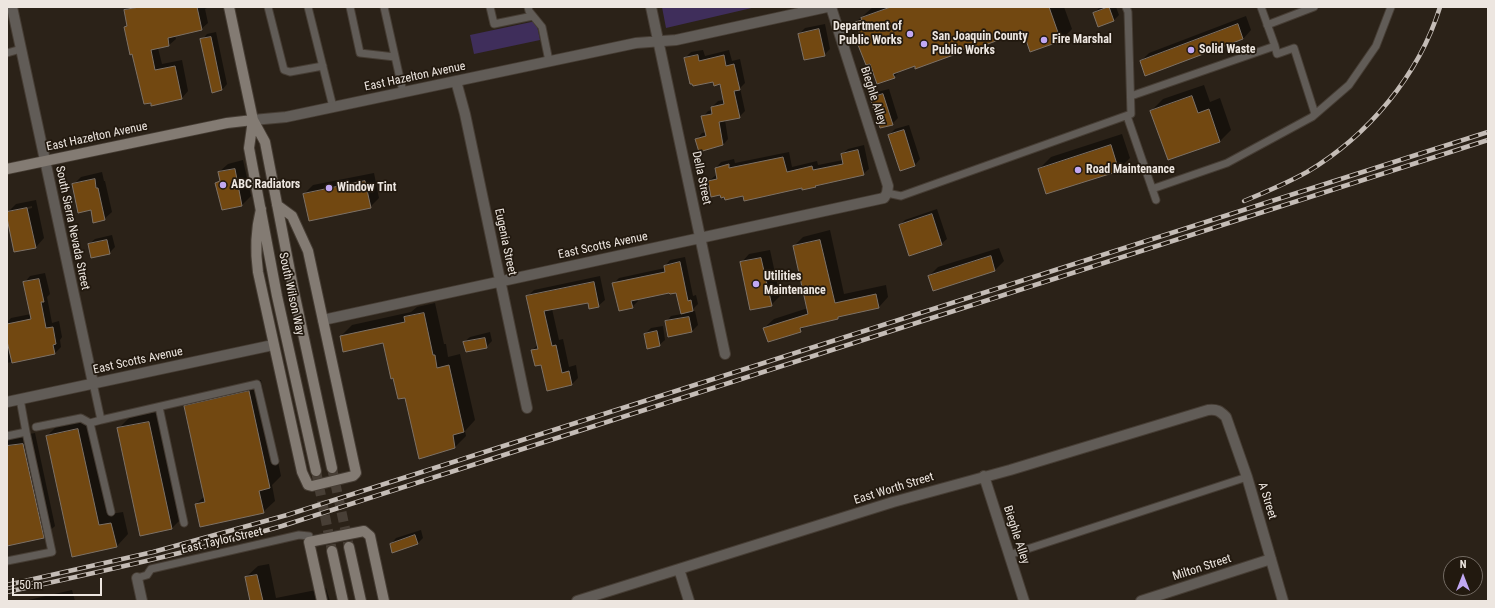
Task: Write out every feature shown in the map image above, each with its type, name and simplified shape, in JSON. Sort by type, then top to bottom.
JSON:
[{"type":"main road","name":"South Wilson Way","points":[[229,7],[253,120],[265,142],[294,292],[332,468]]},
{"type":"main road","name":"South Wilson Way","points":[[253,120],[248,148],[277,296],[316,472]]},
{"type":"main road","name":"East Hazelton Avenue","points":[[7,169],[227,123],[253,120]]},
{"type":"main road","points":[[261,209],[257,223],[256,257],[302,472],[308,485],[312,486],[353,476],[356,473],[308,251],[292,216],[277,205]]},
{"type":"main road","points":[[322,601],[309,542],[364,531],[370,536],[384,601]]},
{"type":"main road","points":[[349,547],[360,601]]},
{"type":"main road","points":[[332,551],[343,601]]},
{"type":"street","name":"South Sierra Nevada Street","points":[[12,7],[93,383]]},
{"type":"street","name":"Della Street","points":[[652,7],[658,41],[726,354]]},
{"type":"street","name":"East Hazelton Avenue","points":[[253,120],[286,117],[636,43],[676,40],[827,7]]},
{"type":"street","name":"Bieghle Alley","points":[[831,7],[888,186],[887,194]]},
{"type":"street","name":"Eugenia Street","points":[[456,81],[465,114],[527,408]]},
{"type":"street","name":"East Scotts Avenue","points":[[323,320],[701,239],[880,199],[887,194]]},
{"type":"street","name":"East Scotts Avenue","points":[[7,402],[274,345]]},
{"type":"street","name":"East Worth Street","points":[[578,601],[893,502],[1010,470],[1208,410],[1215,409],[1220,411]]},
{"type":"street","name":"A Street","points":[[1220,411],[1226,417],[1247,478],[1283,601]]},
{"type":"street","name":"Bieghle Alley","points":[[984,476],[1009,555],[1020,600]]},
{"type":"street","name":"Milton Street","points":[[1141,601],[1271,559]]},
{"type":"street","points":[[679,570],[689,601]]},
{"type":"street","points":[[137,578],[142,601]]},
{"type":"lane","points":[[268,7],[284,70],[290,72],[323,66]]},
{"type":"lane","points":[[308,7],[333,107]]},
{"type":"lane","points":[[350,7],[360,53],[395,57]]},
{"type":"lane","points":[[384,7],[403,92]]},
{"type":"lane","points":[[490,7],[494,24],[533,16]]},
{"type":"lane","points":[[528,7],[529,11],[542,27],[549,61]]},
{"type":"lane","points":[[887,194],[901,196],[1132,114],[1128,12],[1126,7]]},
{"type":"lane","points":[[1261,7],[1277,54],[1294,48],[1315,114]]},
{"type":"lane","points":[[1267,25],[1314,7]]},
{"type":"lane","points":[[1152,189],[1227,162],[1315,114],[1349,85],[1376,46],[1391,7]]},
{"type":"lane","points":[[1131,96],[1275,46]]},
{"type":"lane","points":[[7,52],[21,49]]},
{"type":"lane","points":[[1127,116],[1156,200]]},
{"type":"lane","points":[[93,383],[101,420]]},
{"type":"lane","points":[[36,427],[81,418],[90,423],[257,384],[275,461]]},
{"type":"lane","points":[[7,561],[52,552],[20,399]]},
{"type":"lane","points":[[159,407],[184,523]]},
{"type":"lane","points":[[90,423],[111,512]]},
{"type":"lane","points":[[7,436],[26,432]]},
{"type":"lane","points":[[1009,555],[1247,478]]},
{"type":"lane","name":"East Taylor Street","points":[[137,578],[147,575],[152,569],[299,534],[309,536],[309,542]]},
{"type":"shaded area","points":[[662,7],[756,7],[666,28]]},
{"type":"shaded area","points":[[536,21],[540,40],[474,54],[470,35]]},
{"type":"building","points":[[140,7],[197,7],[202,30],[168,38],[169,46],[151,50],[155,70],[175,66],[182,99],[151,106],[151,103],[144,104],[132,54],[130,55],[124,27],[127,26],[124,10]]},
{"type":"building","name":"San Joaquin County Public Works","points":[[891,7],[1049,7],[1061,41],[1030,52],[1023,31],[977,48],[976,45],[959,51],[959,53],[915,69],[915,66],[893,74],[895,78],[877,84],[870,64],[866,65],[856,40],[861,39],[855,22],[862,20],[861,18]]},
{"type":"building","points":[[1109,7],[1114,21],[1098,27],[1093,13]]},
{"type":"building","name":"Solid Waste","points":[[1238,24],[1243,39],[1145,76],[1140,61]]},
{"type":"building","points":[[819,29],[825,56],[804,60],[798,34]]},
{"type":"building","points":[[211,37],[222,90],[212,93],[200,39]]},
{"type":"building","points":[[698,55],[699,61],[724,55],[726,66],[734,64],[740,90],[734,91],[740,118],[719,122],[723,145],[699,152],[695,139],[706,136],[701,116],[712,114],[711,107],[724,104],[720,84],[714,86],[713,82],[693,86],[690,84],[684,58]]},
{"type":"building","points":[[883,94],[893,125],[880,128],[870,98]]},
{"type":"building","points":[[1192,96],[1198,113],[1209,109],[1220,142],[1168,160],[1150,111]]},
{"type":"building","points":[[904,130],[915,166],[900,171],[888,135]]},
{"type":"building","name":"Road Maintenance","points":[[1111,145],[1119,171],[1046,194],[1038,169]]},
{"type":"building","points":[[858,150],[864,175],[815,186],[816,187],[802,190],[802,188],[744,201],[743,196],[725,200],[724,197],[721,198],[720,195],[711,197],[708,181],[717,179],[715,168],[729,164],[729,168],[783,157],[787,172],[812,166],[813,170],[843,164],[841,154]]},
{"type":"building","points":[[235,169],[242,206],[222,210],[215,183],[220,181],[218,172]]},
{"type":"building","points":[[95,179],[105,220],[93,223],[91,210],[78,213],[72,184]]},
{"type":"building","points":[[365,181],[371,208],[309,221],[303,194]]},
{"type":"building","points":[[27,208],[36,248],[14,252],[7,212]]},
{"type":"building","points":[[932,214],[942,245],[909,256],[899,225]]},
{"type":"building","points":[[107,240],[110,254],[91,258],[88,244]]},
{"type":"building","points":[[820,240],[835,303],[876,294],[879,308],[838,317],[838,319],[800,328],[801,332],[768,342],[763,328],[808,314],[793,246]]},
{"type":"building","points":[[991,256],[995,271],[933,291],[928,276]]},
{"type":"building","name":"Utilities Maintenance","points":[[761,258],[772,306],[750,310],[740,262]]},
{"type":"building","points":[[680,262],[688,301],[691,300],[693,311],[681,314],[676,293],[669,293],[631,301],[633,308],[619,311],[612,283],[665,272],[664,266]]},
{"type":"building","points":[[39,279],[44,302],[41,302],[46,328],[53,327],[56,344],[53,345],[55,354],[12,363],[7,341],[7,324],[31,319],[23,282]]},
{"type":"building","points":[[594,282],[599,307],[589,309],[588,303],[544,311],[552,346],[556,345],[562,373],[569,371],[572,385],[547,391],[541,365],[535,366],[531,350],[538,349],[526,296]]},
{"type":"building","points":[[424,313],[437,368],[449,365],[464,432],[453,435],[455,448],[419,459],[405,398],[398,399],[393,378],[391,379],[383,343],[343,352],[340,336],[405,322],[404,317]]},
{"type":"building","points":[[689,317],[692,332],[668,337],[665,321]]},
{"type":"building","points":[[657,331],[660,346],[647,349],[644,334]]},
{"type":"building","points":[[485,338],[487,348],[466,352],[463,342]]},
{"type":"building","points":[[249,391],[270,488],[259,491],[264,513],[200,527],[195,504],[205,502],[184,406]]},
{"type":"building","points":[[149,422],[172,529],[140,536],[117,428]]},
{"type":"building","points":[[78,429],[99,525],[111,523],[117,547],[72,557],[46,436]]},
{"type":"building","points":[[23,444],[44,538],[7,546],[7,446]]},
{"type":"building","points":[[415,535],[418,544],[392,553],[390,544]]},
{"type":"building","points":[[257,575],[263,601],[250,601],[245,577]]},
{"type":"tunnel","points":[[332,468],[349,547]]},
{"type":"tunnel","points":[[316,471],[332,551]]},
{"type":"railway","points":[[1244,201],[1307,172],[1351,141],[1388,102],[1405,80],[1431,32],[1440,7]]},
{"type":"railway","points":[[7,585],[153,552],[287,515],[1488,132]]},
{"type":"railway","points":[[7,592],[179,553],[282,526],[1488,140]]},
{"type":"place","name":"Department of Public Works","points":[[910,34]]},
{"type":"place","name":"Fire Marshal","points":[[1044,40]]},
{"type":"place","name":"San Joaquin County Public Works","points":[[924,44]]},
{"type":"place","name":"Solid Waste","points":[[1191,50]]},
{"type":"place","name":"Road Maintenance","points":[[1078,170]]},
{"type":"place","name":"ABC Radiators","points":[[223,185]]},
{"type":"place","name":"Window Tint","points":[[329,188]]},
{"type":"place","name":"Utilities Maintenance","points":[[756,284]]}]
